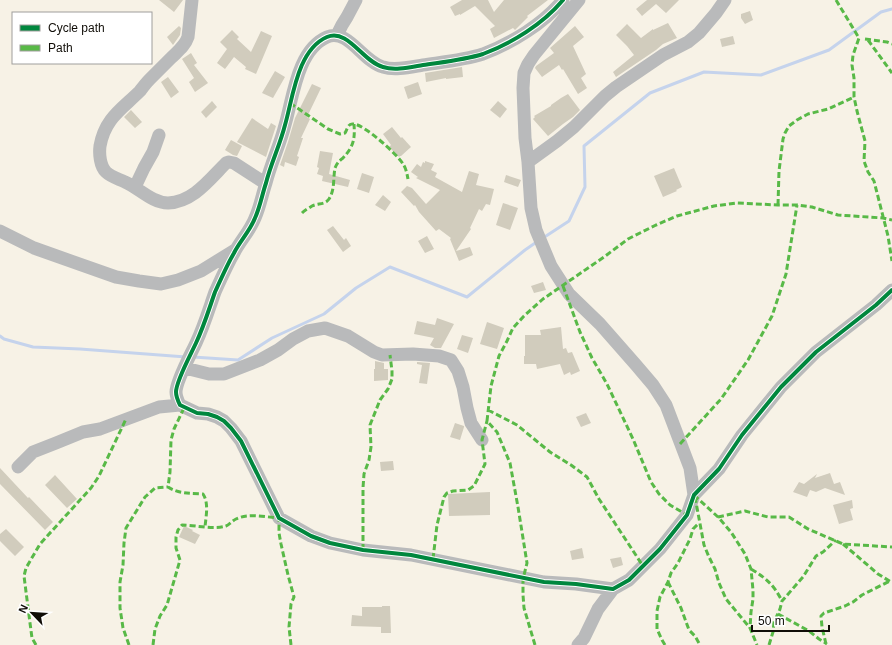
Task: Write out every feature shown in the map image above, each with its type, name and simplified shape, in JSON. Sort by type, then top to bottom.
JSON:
[{"type":"street","points":[[192,0],[188,37],[186,42],[114,115],[110,121],[102,139],[100,152],[105,171],[160,202],[168,203],[184,200],[200,189],[226,163],[229,162],[234,163],[266,184]]},
{"type":"street","points":[[337,35],[356,0]]},
{"type":"street","points":[[180,405],[176,392],[179,382],[197,341],[216,291],[235,250],[255,220],[285,126],[296,79],[304,62],[312,50],[328,36],[337,35],[351,43],[367,58],[384,68],[393,69],[458,60],[482,54],[502,46],[532,29],[563,0]]},
{"type":"street","points":[[579,0],[534,55],[524,73],[522,88],[525,138],[531,208],[536,230],[551,266],[569,294],[600,324],[636,365],[653,385],[666,405],[690,468],[694,495]]},
{"type":"street","points":[[528,162],[574,127],[616,87],[663,56],[688,42],[699,33],[725,0]]},
{"type":"street","points":[[135,188],[153,152],[159,135]]},
{"type":"street","points":[[0,231],[34,248],[116,277],[161,284],[178,280],[201,271],[235,250]]},
{"type":"street","points":[[578,645],[584,638],[598,609],[613,589],[629,580],[660,550],[687,515],[694,495],[719,469],[742,435],[781,387],[816,352],[876,305],[892,290]]},
{"type":"street","points":[[186,366],[209,374],[224,374],[260,360],[308,331],[325,328],[348,336],[374,352],[382,355],[413,354],[439,356],[451,360],[458,371],[471,422],[482,440]]},
{"type":"street","points":[[18,467],[33,452],[83,432],[100,429],[159,407],[180,405],[198,413],[217,416],[231,428],[241,440],[279,518],[311,536],[330,543],[363,550],[411,555],[544,582],[576,584],[613,589]]},
{"type":"building","points":[[159,0],[183,0],[174,12]]},
{"type":"building","points":[[462,0],[488,0],[494,12],[504,0],[548,0],[527,16],[528,17],[515,30],[513,28],[494,38],[490,29],[495,26],[475,6],[460,15],[455,16],[450,7]]},
{"type":"building","points":[[647,0],[679,0],[666,13],[656,4],[642,16],[636,9]]},
{"type":"building","points":[[750,11],[753,20],[745,24],[741,18],[741,14]]},
{"type":"building","points":[[668,23],[677,38],[663,44],[616,77],[613,72],[634,55],[616,35],[627,24],[641,38],[653,29]]},
{"type":"building","points":[[179,26],[181,28],[180,35],[173,45],[167,37]]},
{"type":"building","points":[[575,26],[584,37],[573,46],[586,74],[581,78],[587,88],[578,94],[559,65],[542,77],[535,68],[554,53],[550,48]]},
{"type":"building","points":[[232,30],[239,37],[237,39],[251,52],[261,31],[272,36],[256,74],[245,69],[246,67],[234,57],[225,69],[217,63],[227,49],[220,42]]},
{"type":"building","points":[[733,36],[735,44],[722,47],[720,39]]},
{"type":"building","points":[[191,53],[197,63],[194,65],[208,83],[195,92],[189,82],[194,78],[182,59]]},
{"type":"building","points":[[462,67],[463,77],[446,78],[426,82],[425,73]]},
{"type":"building","points":[[275,71],[285,77],[273,98],[262,93]]},
{"type":"building","points":[[168,77],[179,92],[171,98],[161,82]]},
{"type":"building","points":[[418,82],[422,94],[408,99],[404,87]]},
{"type":"building","points":[[312,84],[321,88],[307,117],[310,119],[301,138],[303,138],[297,156],[299,157],[296,166],[285,162],[284,167],[280,165],[295,118]]},
{"type":"building","points":[[568,94],[580,110],[548,136],[533,119],[535,117],[534,116]]},
{"type":"building","points":[[212,101],[217,107],[206,118],[201,112]]},
{"type":"building","points":[[498,101],[507,109],[500,118],[490,110]]},
{"type":"building","points":[[131,110],[142,122],[135,128],[124,117]]},
{"type":"building","points":[[252,118],[268,129],[271,123],[276,126],[266,157],[237,142]]},
{"type":"building","points":[[392,127],[411,147],[399,157],[389,147],[391,145],[383,134]]},
{"type":"building","points":[[231,140],[242,146],[237,156],[225,150]]},
{"type":"building","points":[[320,151],[333,153],[329,174],[350,180],[348,187],[322,181],[323,176],[317,174],[319,168],[317,167]]},
{"type":"building","points":[[425,161],[434,164],[431,170],[437,173],[435,177],[462,192],[469,171],[479,174],[476,185],[494,189],[490,205],[486,204],[482,211],[479,209],[470,228],[471,229],[456,251],[470,247],[473,255],[459,261],[450,239],[451,238],[439,229],[436,231],[419,212],[415,205],[414,206],[401,192],[407,186],[412,188],[426,204],[440,190],[416,178],[418,177],[411,172],[417,164],[421,167]]},
{"type":"building","points":[[674,168],[682,187],[676,190],[677,191],[663,197],[654,176]]},
{"type":"building","points":[[362,173],[374,177],[369,193],[357,189]]},
{"type":"building","points":[[506,175],[521,180],[518,187],[504,182]]},
{"type":"building","points":[[383,195],[391,202],[385,211],[375,205]]},
{"type":"building","points":[[503,203],[518,208],[510,230],[496,225]]},
{"type":"building","points":[[333,226],[344,240],[346,238],[351,246],[343,252],[327,230]]},
{"type":"building","points":[[427,236],[434,249],[425,253],[418,241]]},
{"type":"building","points":[[543,282],[546,290],[534,293],[531,286]]},
{"type":"building","points":[[437,318],[454,324],[441,348],[435,348],[430,345],[434,338],[414,334],[417,321],[435,325]]},
{"type":"building","points":[[487,322],[504,328],[497,349],[480,344]]},
{"type":"building","points":[[561,327],[563,349],[566,348],[568,353],[572,352],[580,371],[571,375],[570,372],[564,375],[560,364],[537,369],[536,364],[524,364],[525,335],[541,335],[540,330]]},
{"type":"building","points":[[462,335],[473,338],[468,353],[457,349]]},
{"type":"building","points":[[375,361],[384,363],[384,369],[388,369],[388,380],[374,381]]},
{"type":"building","points":[[417,362],[430,363],[427,384],[419,383],[422,365],[417,364]]},
{"type":"building","points":[[586,413],[591,423],[581,427],[576,417]]},
{"type":"building","points":[[455,423],[464,426],[460,440],[450,437]]},
{"type":"building","points":[[393,461],[394,470],[381,471],[380,462]]},
{"type":"building","points":[[0,468],[53,522],[45,530],[0,484]]},
{"type":"building","points":[[830,473],[834,484],[840,482],[845,495],[825,488],[816,492],[810,490],[807,497],[793,492],[799,482],[804,484],[817,474],[815,478]]},
{"type":"building","points":[[55,475],[77,499],[67,508],[45,485]]},
{"type":"building","points":[[490,492],[490,515],[449,516],[448,494]]},
{"type":"building","points":[[852,500],[853,508],[850,509],[853,520],[839,524],[833,505]]},
{"type":"building","points":[[184,526],[200,535],[195,544],[179,537]]},
{"type":"building","points":[[6,529],[24,547],[15,556],[0,541],[0,534]]},
{"type":"building","points":[[582,548],[584,558],[572,560],[570,551]]},
{"type":"building","points":[[621,557],[623,565],[613,568],[610,559]]},
{"type":"building","points":[[390,606],[391,633],[381,633],[381,627],[351,626],[352,615],[362,616],[362,607]]},
{"type":"waterway","points":[[543,238],[569,221],[585,187],[584,146],[650,93],[704,72],[761,75],[829,50],[881,12],[892,9]]},
{"type":"waterway","points":[[193,357],[238,360],[272,338],[324,314],[356,288],[390,267],[467,297],[538,241]]},
{"type":"waterway","points":[[0,336],[4,339],[33,347],[186,357]]},
{"type":"marked path","points":[[836,0],[859,38],[853,55],[852,65],[854,97],[865,141],[864,161],[868,172],[874,181],[888,236],[892,261]]},
{"type":"marked path","points":[[865,39],[892,44]]},
{"type":"marked path","points":[[868,40],[892,73]]},
{"type":"marked path","points":[[778,205],[779,171],[783,139],[789,126],[808,114],[828,109],[854,97]]},
{"type":"marked path","points":[[290,103],[328,129],[340,134],[345,133],[351,124],[357,125],[371,133],[400,160],[405,167],[408,179]]},
{"type":"marked path","points":[[302,213],[312,206],[323,203],[329,199],[333,188],[335,168],[338,162],[350,150],[353,142],[354,124]]},
{"type":"marked path","points":[[535,645],[524,608],[523,579],[527,563],[510,463],[497,432],[487,421],[491,386],[499,356],[513,328],[543,299],[628,239],[677,216],[714,206],[737,203],[797,205],[812,207],[838,215],[892,220]]},
{"type":"marked path","points":[[680,444],[721,399],[748,360],[772,316],[786,274],[797,205]]},
{"type":"marked path","points":[[563,286],[580,332],[592,358],[607,384],[651,482],[659,494],[670,505],[687,515]]},
{"type":"marked path","points":[[363,550],[363,488],[364,474],[369,460],[371,447],[370,425],[380,400],[388,389],[392,379],[390,355]]},
{"type":"marked path","points":[[184,408],[174,429],[171,440],[168,487],[180,492],[203,494],[207,505],[205,527]]},
{"type":"marked path","points":[[488,410],[517,425],[550,452],[587,477],[599,499],[643,566]]},
{"type":"marked path","points":[[36,645],[32,638],[30,623],[24,576],[26,568],[40,544],[91,488],[99,476],[126,419]]},
{"type":"marked path","points":[[433,559],[437,525],[444,497],[447,493],[468,490],[474,486],[485,464],[482,440],[487,421]]},
{"type":"marked path","points":[[129,645],[123,628],[120,608],[120,582],[126,528],[145,497],[155,488],[168,487]]},
{"type":"marked path","points":[[694,495],[718,517],[731,532],[745,554],[751,569],[753,590],[750,628],[757,645]]},
{"type":"marked path","points":[[695,497],[704,545],[715,569],[719,583],[726,599],[750,628]]},
{"type":"marked path","points":[[718,517],[745,511],[768,517],[789,517],[808,529],[843,544],[892,547]]},
{"type":"marked path","points":[[153,645],[155,629],[160,616],[167,605],[180,560],[176,548],[176,537],[178,530],[182,525],[221,527],[246,516],[279,518],[281,544],[294,597],[291,604],[289,627],[291,645]]},
{"type":"marked path","points":[[665,645],[657,629],[657,611],[660,597],[671,573],[678,563],[690,539],[693,529],[699,523]]},
{"type":"marked path","points":[[769,645],[774,622],[782,601],[803,577],[816,556],[823,552],[836,540]]},
{"type":"marked path","points":[[843,544],[878,574],[891,582]]},
{"type":"marked path","points":[[751,569],[769,582],[782,601]]},
{"type":"marked path","points":[[826,644],[821,616],[824,613],[845,606],[862,595],[890,581]]},
{"type":"marked path","points":[[668,582],[681,608],[689,630],[695,636],[700,645]]},
{"type":"marked path","points":[[778,614],[809,631],[827,644]]},
{"type":"cycle path","points":[[563,0],[537,25],[516,38],[494,50],[453,61],[398,69],[383,67],[369,59],[349,41],[342,37],[335,36],[327,37],[317,43],[309,52],[298,76],[283,132],[270,168],[257,214],[224,272],[215,292],[202,330],[181,375],[176,392],[180,405],[197,413],[217,417],[231,428],[241,441],[279,518],[311,536],[330,543],[363,550],[411,555],[544,582],[576,584],[613,589],[629,580],[660,549],[687,515],[694,495],[719,469],[742,435],[781,387],[816,352],[876,305],[892,290]]}]
